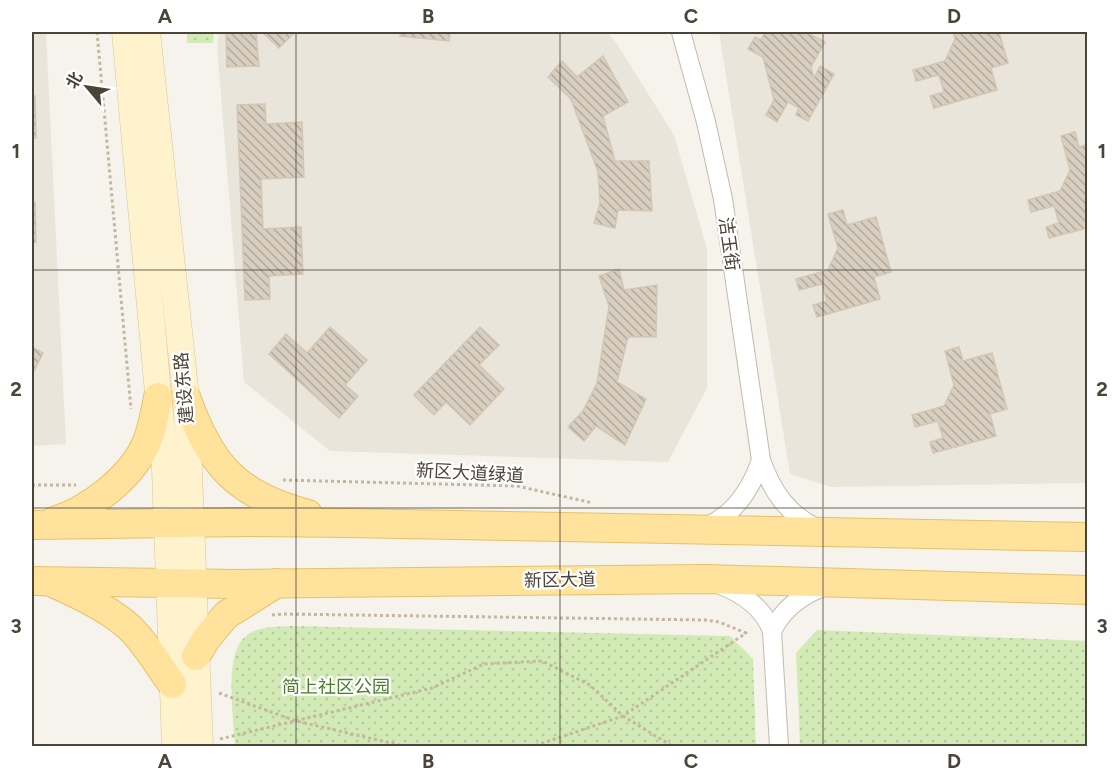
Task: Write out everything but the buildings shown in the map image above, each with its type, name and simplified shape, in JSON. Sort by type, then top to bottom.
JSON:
[{"type":"main road","name":"建设东路","points":[[125,32],[172,397]]},
{"type":"main road","name":"建设东路","points":[[147,32],[180,523],[182,583],[172,684],[175,747]]},
{"type":"main road","points":[[34,525],[55,521],[81,510],[106,492],[126,472],[144,448],[150,432],[172,397],[197,428],[225,472],[236,482],[258,496],[284,507],[348,523]]},
{"type":"main road","points":[[34,525],[348,523],[1088,537]]},
{"type":"main road","name":"新区大道","points":[[40,581],[277,583],[706,579],[1088,590]]},
{"type":"main road","points":[[40,581],[72,591],[128,627],[142,642],[172,684]]},
{"type":"main road","name":"建设东路","points":[[182,583],[209,743]]},
{"type":"main road","points":[[196,656],[206,639],[226,615],[277,583]]},
{"type":"street","name":"洁玉街","points":[[681,32],[706,122],[723,199],[761,460],[773,490],[792,512],[820,530],[833,532]]},
{"type":"street","points":[[696,530],[712,524],[734,508],[754,479],[761,460]]},
{"type":"street","points":[[706,579],[744,597],[766,616],[772,631],[779,747]]},
{"type":"street","points":[[772,631],[784,613],[801,597],[839,582]]},
{"type":"path","points":[[97,32],[131,416]]},
{"type":"path","name":"新区大道绿道","points":[[280,480],[517,486],[594,503]]},
{"type":"path","points":[[32,485],[79,484]]},
{"type":"path","points":[[262,616],[283,614],[705,620],[732,626],[746,633],[623,717],[534,746],[514,747]]},
{"type":"path","points":[[209,743],[432,688],[484,664],[542,661],[590,685],[623,717],[672,747]]},
{"type":"path","points":[[216,692],[296,721],[404,747]]},
{"type":"shaded area","points":[[32,32],[46,32],[66,444],[32,446]]},
{"type":"shaded area","points":[[219,32],[607,32],[617,44],[674,135],[707,249],[707,388],[668,462],[330,451],[244,382],[217,46]]},
{"type":"shaded area","points":[[719,32],[1087,32],[1087,483],[831,487],[790,474]]},
{"type":"green space","points":[[187,32],[214,32],[213,43],[187,43]]},
{"type":"green space","name":"简上社区公园","points":[[291,626],[730,636],[753,659],[756,746],[235,746],[231,688],[234,657],[239,645],[246,636],[256,630]]},
{"type":"green space","points":[[817,630],[1087,641],[1087,746],[800,746],[796,653]]}]
